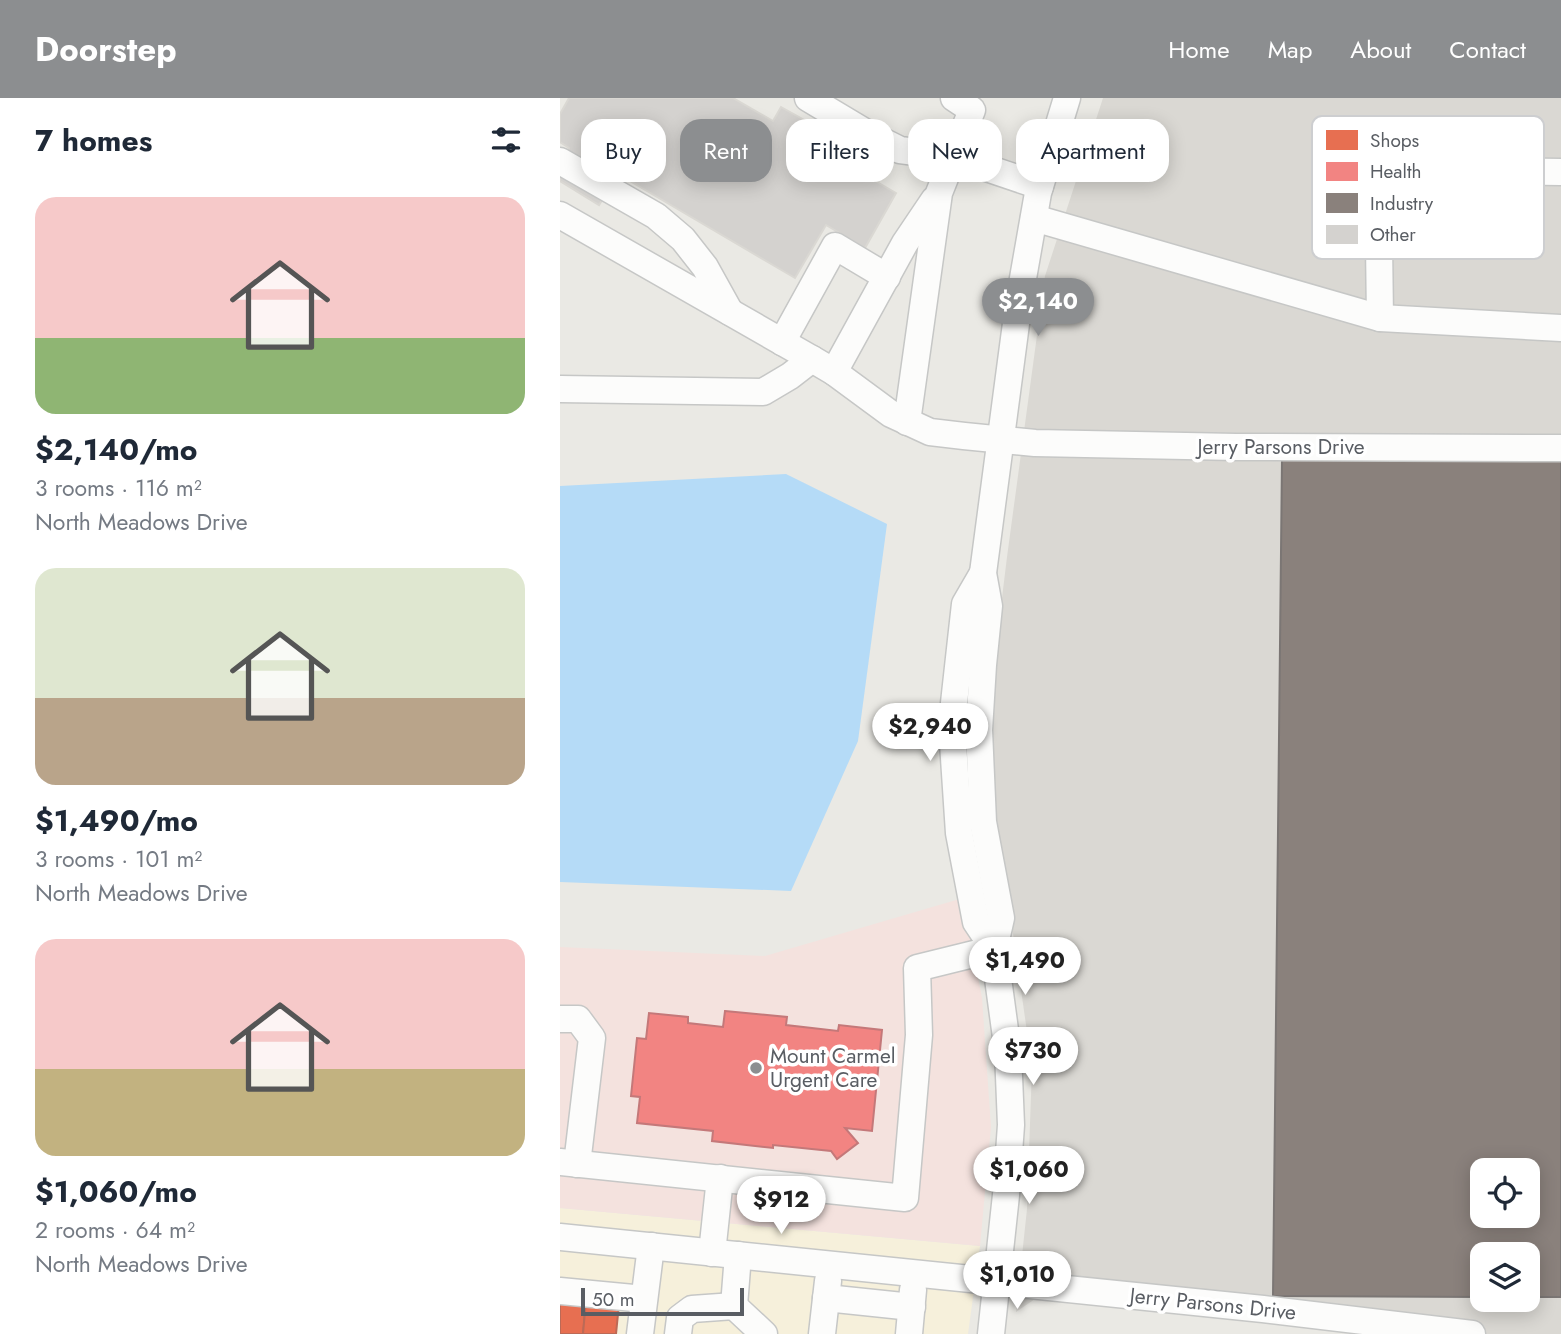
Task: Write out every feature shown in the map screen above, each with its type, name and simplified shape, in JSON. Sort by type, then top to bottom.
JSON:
[{"type":"street","points":[[808,98],[868,134],[900,150],[908,151]]},
{"type":"street","points":[[991,1334],[1011,1125],[1008,1052],[994,949],[1000,918],[983,822],[979,730],[989,606],[983,573],[1019,300],[1040,186],[1067,98]]},
{"type":"street","points":[[560,161],[656,216],[683,239],[705,267],[731,314]]},
{"type":"street","points":[[1002,173],[1040,186]]},
{"type":"street","points":[[560,389],[763,392],[790,376],[823,366],[887,277],[944,182]]},
{"type":"street","points":[[906,422],[939,193]]},
{"type":"street","name":"Jerry Parsons Drive","points":[[560,215],[823,366],[891,414],[930,432],[1035,443],[1561,448]]},
{"type":"street","points":[[1034,218],[1380,317],[1561,328]]},
{"type":"street","points":[[782,342],[835,246],[887,277]]},
{"type":"street","points":[[1379,259],[1380,317]]},
{"type":"street","points":[[560,1019],[578,1019],[592,1038],[568,1163],[905,1198],[919,1035],[917,968],[994,949]]},
{"type":"street","points":[[712,1253],[720,1178]]},
{"type":"street","name":"Jerry Parsons Drive","points":[[560,1237],[1229,1306],[1472,1334]]},
{"type":"street","points":[[640,1334],[651,1246]]},
{"type":"street","points":[[734,1306],[738,1255]]},
{"type":"street","points":[[822,1334],[829,1265]]},
{"type":"street","points":[[909,1334],[915,1274]]},
{"type":"street","points":[[560,1291],[644,1299]]},
{"type":"street","points":[[826,1298],[912,1307]]},
{"type":"street","points":[[678,1334],[680,1318],[692,1309],[734,1306],[764,1334]]},
{"type":"shaded area","points":[[1103,98],[1561,98],[1561,1334],[1363,1334],[1064,1300],[1035,1299],[1016,1312],[1027,1209],[1032,1067],[995,807],[990,696],[1045,276],[1076,182],[1169,182],[1169,119],[1096,119]]},
{"type":"shaded area","points":[[963,898],[982,998],[991,1127],[980,1246],[560,1208],[560,947],[765,956]]},
{"type":"shaded area","points":[[560,1208],[980,1246],[968,1334],[560,1334]]},
{"type":"water","points":[[786,474],[887,524],[858,741],[791,891],[560,882],[560,486]]},
{"type":"building: Shops","points":[[560,1298],[586,1300],[583,1334],[560,1334]]},
{"type":"building: Shops","points":[[586,1300],[619,1304],[616,1334],[583,1334]]},
{"type":"building: Health","name":"Mount Carmel Urgent Care","points":[[725,1011],[787,1017],[786,1025],[838,1031],[839,1025],[882,1030],[872,1131],[845,1128],[858,1143],[837,1159],[831,1151],[712,1141],[713,1131],[637,1123],[640,1097],[631,1096],[637,1038],[646,1039],[649,1013],[688,1017],[688,1023],[723,1027]]},
{"type":"building: Industry","points":[[1282,459],[1561,461],[1561,1297],[1540,1297],[1540,1242],[1470,1242],[1470,1297],[1273,1296]]},
{"type":"building: Other","points":[[569,98],[733,98],[770,119],[680,119],[680,182],[772,182],[772,120],[781,107],[803,119],[786,119],[786,182],[877,182],[896,193],[865,248],[826,225],[795,278],[632,182],[666,182],[666,119],[581,119],[581,182],[613,182],[599,205],[560,181],[560,164],[569,148],[560,142],[560,114]]},
{"type":"place","name":"Mount Carmel Urgent Care","points":[[756,1068]]}]
